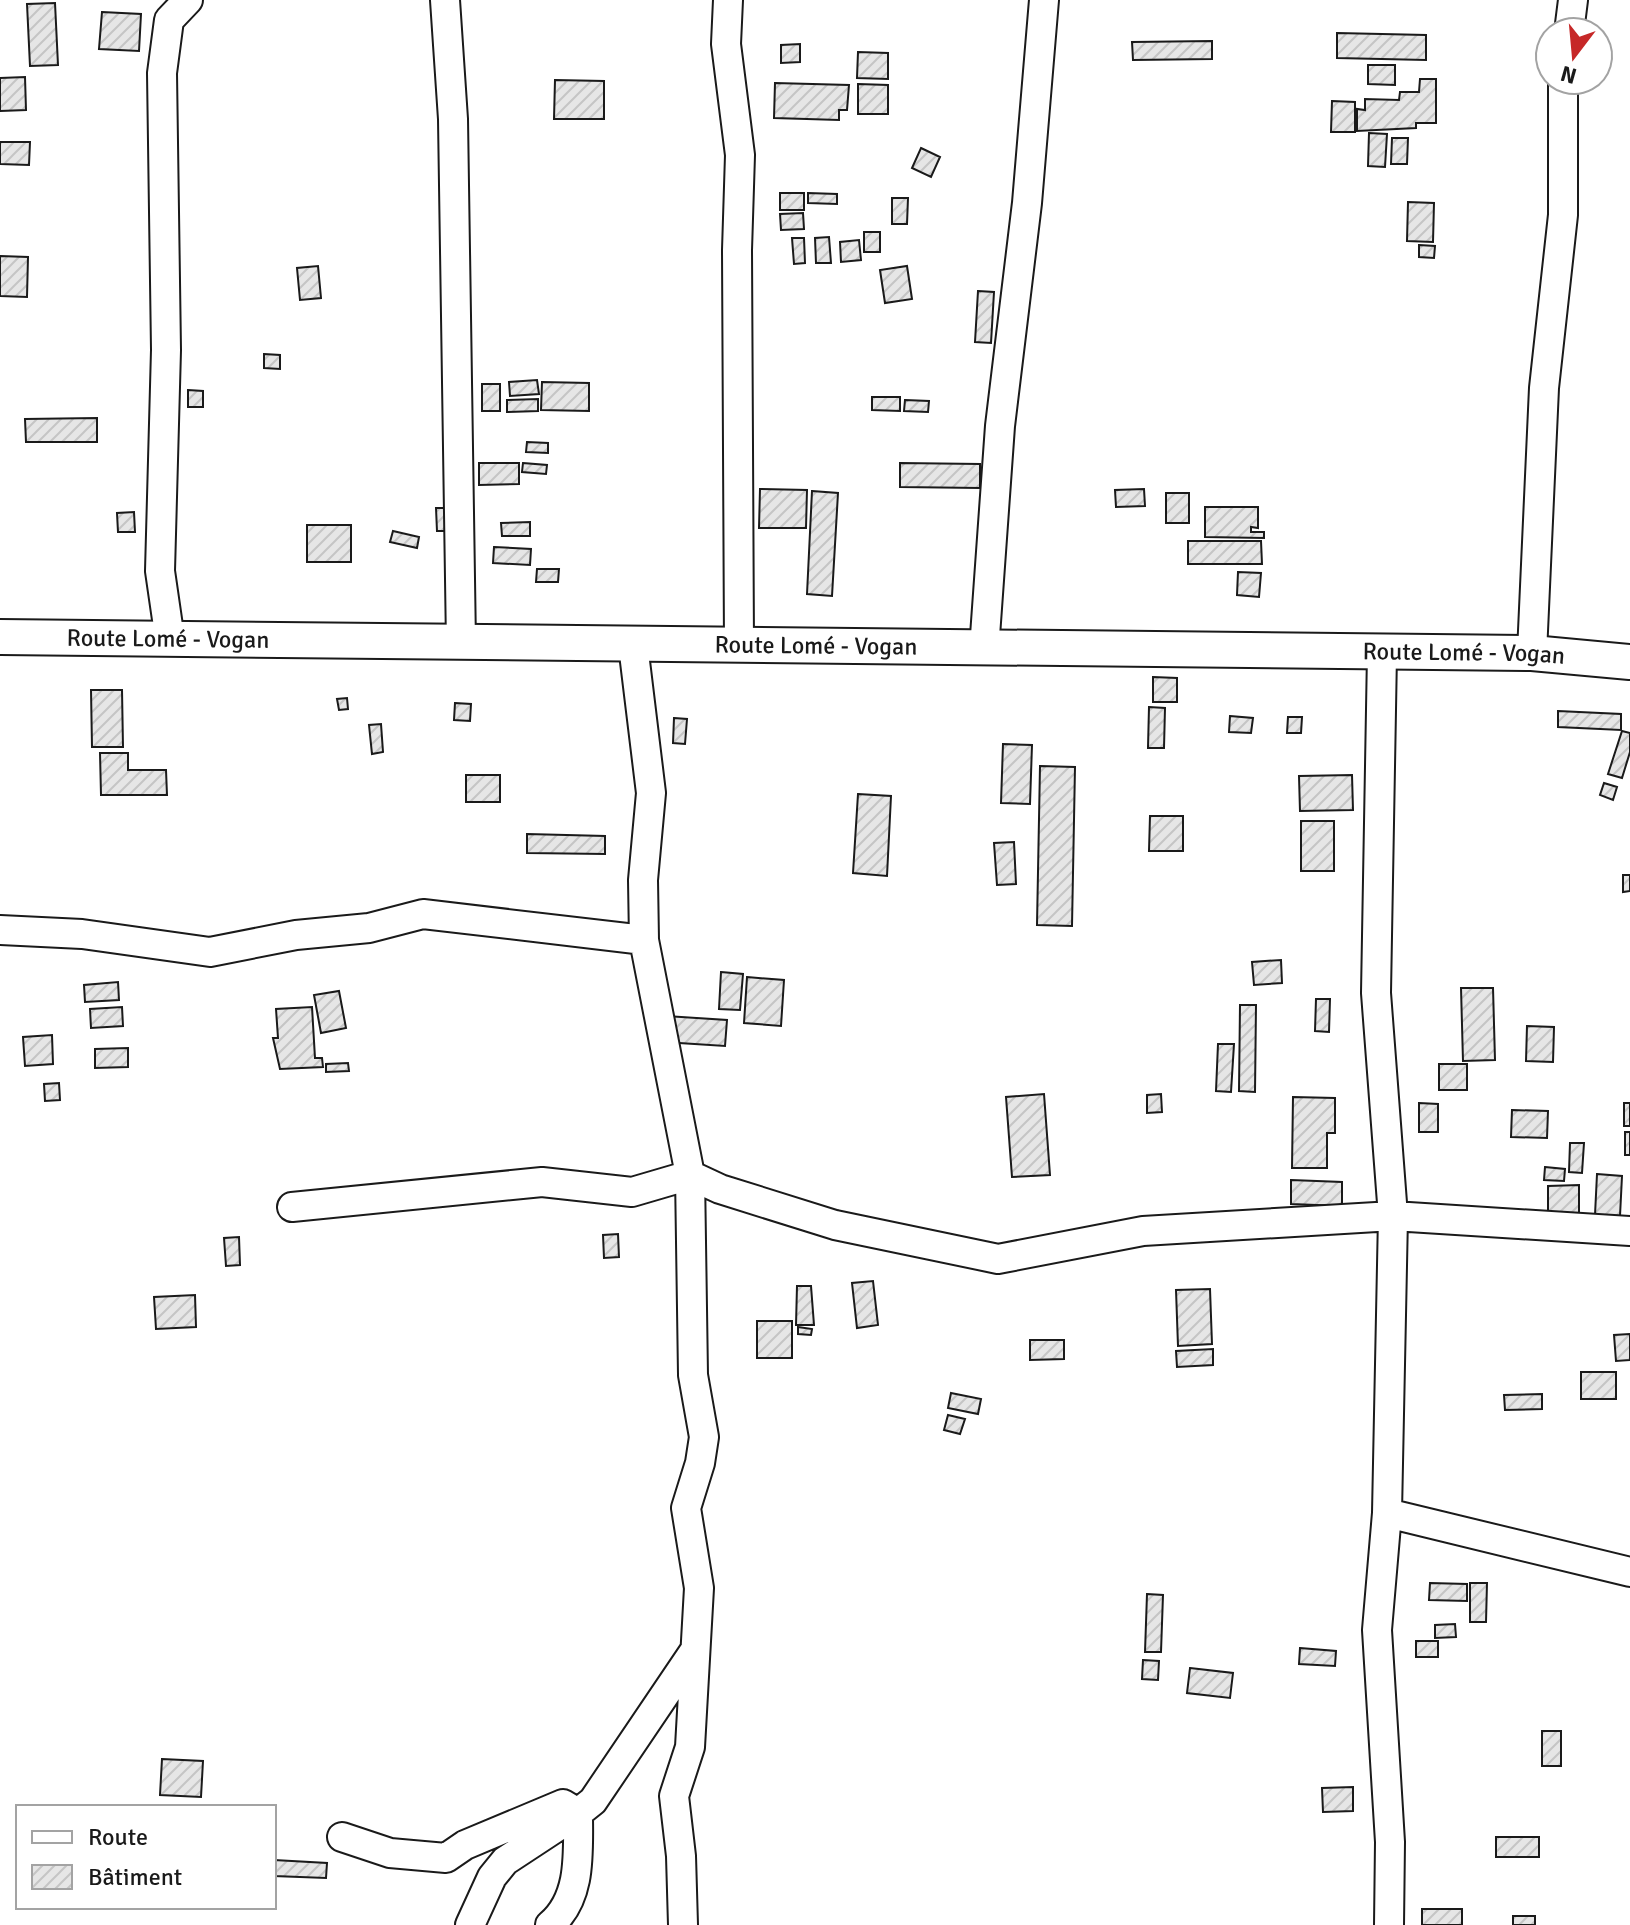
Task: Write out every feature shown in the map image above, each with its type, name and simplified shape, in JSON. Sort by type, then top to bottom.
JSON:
[{"type":"main road","name":"Route Lomé - Vogan","points":[[0,637],[984,650],[1532,653],[1630,662]]},
{"type":"street","points":[[170,640],[160,571],[166,350],[162,73],[169,20],[188,0]]},
{"type":"street","points":[[445,0],[453,135],[461,644]]},
{"type":"street","points":[[728,0],[726,44],[740,155],[737,250],[739,645]]},
{"type":"street","points":[[984,650],[1000,426],[1027,203],[1044,0]]},
{"type":"street","points":[[1532,653],[1544,388],[1563,215],[1563,96]]},
{"type":"street","points":[[633,645],[651,793],[643,880],[644,940],[690,1175],[693,1375],[704,1437],[700,1463],[686,1508],[699,1588],[690,1747],[674,1796],[681,1856],[683,1925]]},
{"type":"street","points":[[1382,653],[1376,993],[1393,1216],[1387,1513],[1377,1630],[1390,1842],[1389,1925]]},
{"type":"street","points":[[0,930],[82,934],[210,952],[296,935],[369,928],[423,914],[644,940]]},
{"type":"street","points":[[292,1207],[542,1182],[632,1192],[690,1175],[720,1189],[835,1225],[998,1259],[1143,1231],[1393,1216],[1630,1231]]},
{"type":"street","points":[[1387,1513],[1630,1572]]},
{"type":"street","points":[[470,1925],[492,1877],[505,1861],[593,1801],[693,1653]]},
{"type":"street","points":[[342,1837],[390,1853],[446,1858],[465,1845],[563,1804],[578,1813]]},
{"type":"street","points":[[550,1925],[566,1912],[578,1870],[578,1813]]},
{"type":"building","points":[[55,3],[58,65],[30,66],[27,4]]},
{"type":"building","points":[[102,12],[141,14],[139,51],[99,49]]},
{"type":"building","points":[[1337,33],[1426,35],[1426,60],[1337,58]]},
{"type":"building","points":[[1212,41],[1212,59],[1133,60],[1132,42]]},
{"type":"building","points":[[800,44],[800,62],[781,63],[781,45]]},
{"type":"building","points":[[858,52],[888,53],[888,79],[857,78]]},
{"type":"building","points":[[1368,65],[1395,65],[1395,85],[1368,84]]},
{"type":"building","points":[[25,77],[26,110],[0,111],[0,78]]},
{"type":"building","points":[[1420,79],[1436,79],[1436,123],[1416,123],[1416,128],[1357,131],[1357,109],[1365,110],[1365,99],[1399,100],[1400,92],[1419,92]]},
{"type":"building","points":[[555,80],[604,81],[604,119],[554,119]]},
{"type":"building","points":[[775,83],[849,85],[847,110],[839,110],[839,120],[774,118]]},
{"type":"building","points":[[858,84],[888,85],[888,114],[858,114]]},
{"type":"building","points":[[1332,101],[1355,102],[1355,132],[1331,132]]},
{"type":"building","points":[[1369,133],[1387,134],[1385,167],[1368,166]]},
{"type":"building","points":[[1392,138],[1408,138],[1407,164],[1391,164]]},
{"type":"building","points":[[0,142],[30,142],[29,165],[0,164]]},
{"type":"building","points":[[921,148],[940,157],[931,177],[912,168]]},
{"type":"building","points":[[780,193],[804,193],[804,210],[780,210]]},
{"type":"building","points":[[808,193],[837,194],[837,204],[808,203]]},
{"type":"building","points":[[892,198],[908,198],[907,224],[892,224]]},
{"type":"building","points":[[1408,202],[1434,203],[1433,242],[1407,241]]},
{"type":"building","points":[[803,213],[804,229],[781,230],[780,214]]},
{"type":"building","points":[[864,232],[880,232],[880,252],[864,252]]},
{"type":"building","points":[[829,237],[831,263],[816,263],[815,238]]},
{"type":"building","points":[[792,238],[804,238],[805,263],[794,264]]},
{"type":"building","points":[[859,240],[861,260],[841,262],[840,242]]},
{"type":"building","points":[[1419,245],[1435,246],[1434,258],[1419,257]]},
{"type":"building","points":[[0,256],[28,257],[27,297],[0,296]]},
{"type":"building","points":[[318,266],[321,298],[300,300],[297,268]]},
{"type":"building","points":[[907,266],[912,299],[885,303],[880,270]]},
{"type":"building","points":[[978,291],[994,292],[991,343],[975,342]]},
{"type":"building","points":[[264,354],[280,355],[280,369],[264,368]]},
{"type":"building","points":[[537,380],[539,394],[510,396],[509,382]]},
{"type":"building","points":[[542,382],[589,383],[589,411],[541,410]]},
{"type":"building","points":[[482,384],[500,384],[500,411],[482,411]]},
{"type":"building","points":[[188,390],[203,391],[203,407],[188,407]]},
{"type":"building","points":[[872,397],[900,397],[900,411],[872,410]]},
{"type":"building","points":[[538,399],[538,411],[507,412],[507,400]]},
{"type":"building","points":[[905,400],[929,401],[928,412],[904,411]]},
{"type":"building","points":[[97,418],[97,442],[26,442],[25,419]]},
{"type":"building","points":[[527,442],[548,443],[548,453],[526,452]]},
{"type":"building","points":[[479,463],[519,463],[519,484],[479,485]]},
{"type":"building","points":[[523,463],[547,465],[546,474],[522,472]]},
{"type":"building","points":[[900,463],[980,464],[980,488],[900,487]]},
{"type":"building","points":[[760,489],[807,490],[806,528],[759,528]]},
{"type":"building","points":[[1144,489],[1145,506],[1116,507],[1115,490]]},
{"type":"building","points":[[812,491],[838,493],[832,596],[807,594]]},
{"type":"building","points":[[1166,493],[1189,493],[1189,523],[1166,523]]},
{"type":"building","points":[[1205,507],[1258,507],[1258,528],[1251,527],[1251,532],[1264,532],[1264,538],[1205,537]]},
{"type":"building","points":[[436,508],[449,508],[449,531],[437,531]]},
{"type":"building","points":[[134,512],[135,532],[118,532],[117,513]]},
{"type":"building","points":[[530,522],[530,536],[502,536],[501,523]]},
{"type":"building","points":[[307,525],[351,525],[351,562],[307,562]]},
{"type":"building","points":[[393,531],[419,537],[417,548],[390,542]]},
{"type":"building","points":[[1188,541],[1261,541],[1262,564],[1188,564]]},
{"type":"building","points":[[494,547],[531,549],[530,565],[493,563]]},
{"type":"building","points":[[537,569],[559,569],[558,582],[536,582]]},
{"type":"building","points":[[1238,572],[1261,573],[1259,597],[1237,595]]},
{"type":"building","points":[[1153,677],[1177,678],[1177,702],[1153,702]]},
{"type":"building","points":[[91,690],[122,690],[123,747],[92,747]]},
{"type":"building","points":[[347,698],[348,709],[339,710],[337,699]]},
{"type":"building","points":[[455,703],[471,704],[470,721],[454,720]]},
{"type":"building","points":[[1149,707],[1165,708],[1164,748],[1148,748]]},
{"type":"building","points":[[1558,711],[1621,714],[1621,730],[1558,727]]},
{"type":"building","points":[[1230,716],[1253,718],[1251,733],[1229,732]]},
{"type":"building","points":[[1288,717],[1302,717],[1301,733],[1287,733]]},
{"type":"building","points":[[674,718],[687,719],[685,744],[673,743]]},
{"type":"building","points":[[381,724],[383,752],[372,754],[369,725]]},
{"type":"building","points":[[1622,731],[1630,733],[1630,752],[1622,778],[1608,774]]},
{"type":"building","points":[[1003,744],[1032,745],[1030,804],[1001,803]]},
{"type":"building","points":[[100,753],[128,753],[128,770],[166,770],[167,795],[101,795]]},
{"type":"building","points":[[1040,766],[1075,767],[1072,926],[1037,925]]},
{"type":"building","points":[[466,775],[500,775],[500,802],[466,802]]},
{"type":"building","points":[[1352,775],[1353,810],[1300,811],[1299,776]]},
{"type":"building","points":[[1604,783],[1617,787],[1613,800],[1600,795]]},
{"type":"building","points":[[858,794],[891,796],[887,876],[853,873]]},
{"type":"building","points":[[1150,816],[1183,816],[1183,851],[1149,851]]},
{"type":"building","points":[[1301,821],[1334,821],[1334,871],[1301,871]]},
{"type":"building","points":[[527,834],[605,836],[605,854],[527,853]]},
{"type":"building","points":[[1014,842],[1016,884],[997,885],[994,843]]},
{"type":"building","points":[[1623,875],[1630,875],[1630,891],[1623,892]]},
{"type":"building","points":[[1281,960],[1282,983],[1254,985],[1252,962]]},
{"type":"building","points":[[721,972],[743,974],[740,1010],[719,1009]]},
{"type":"building","points":[[747,977],[784,980],[781,1026],[744,1023]]},
{"type":"building","points":[[118,982],[119,1000],[85,1002],[84,985]]},
{"type":"building","points":[[1461,988],[1493,988],[1495,1060],[1463,1061]]},
{"type":"building","points":[[339,991],[346,1028],[321,1033],[314,995]]},
{"type":"building","points":[[1316,999],[1330,999],[1329,1032],[1315,1031]]},
{"type":"building","points":[[1240,1005],[1256,1005],[1255,1092],[1239,1091]]},
{"type":"building","points":[[122,1007],[123,1026],[91,1028],[90,1009]]},
{"type":"building","points":[[312,1007],[315,1058],[322,1058],[323,1067],[280,1069],[273,1038],[278,1038],[276,1009]]},
{"type":"building","points":[[666,1016],[727,1020],[725,1046],[664,1042]]},
{"type":"building","points":[[1527,1026],[1554,1027],[1553,1062],[1526,1061]]},
{"type":"building","points":[[52,1035],[53,1064],[25,1066],[23,1037]]},
{"type":"building","points":[[1218,1044],[1234,1044],[1231,1092],[1216,1091]]},
{"type":"building","points":[[128,1048],[128,1067],[95,1068],[95,1049]]},
{"type":"building","points":[[348,1063],[349,1071],[326,1072],[326,1064]]},
{"type":"building","points":[[1439,1064],[1467,1064],[1467,1090],[1439,1090]]},
{"type":"building","points":[[59,1083],[60,1100],[45,1101],[44,1084]]},
{"type":"building","points":[[1044,1094],[1050,1175],[1012,1177],[1006,1097]]},
{"type":"building","points":[[1161,1094],[1162,1112],[1147,1113],[1147,1095]]},
{"type":"building","points":[[1293,1097],[1335,1098],[1335,1133],[1327,1133],[1327,1168],[1292,1168]]},
{"type":"building","points":[[1419,1103],[1438,1104],[1438,1132],[1419,1132]]},
{"type":"building","points":[[1624,1103],[1630,1103],[1630,1126],[1624,1126]]},
{"type":"building","points":[[1512,1110],[1548,1111],[1547,1138],[1511,1137]]},
{"type":"building","points":[[1625,1132],[1630,1132],[1630,1155],[1625,1155]]},
{"type":"building","points":[[1570,1143],[1584,1143],[1582,1173],[1569,1172]]},
{"type":"building","points":[[1545,1167],[1565,1169],[1564,1181],[1544,1180]]},
{"type":"building","points":[[1597,1174],[1622,1176],[1620,1216],[1595,1215]]},
{"type":"building","points":[[1291,1180],[1342,1182],[1342,1206],[1291,1204]]},
{"type":"building","points":[[1579,1185],[1579,1216],[1548,1217],[1548,1186]]},
{"type":"building","points":[[618,1234],[619,1257],[604,1258],[603,1235]]},
{"type":"building","points":[[239,1237],[240,1265],[226,1266],[224,1238]]},
{"type":"building","points":[[873,1281],[878,1325],[857,1328],[852,1283]]},
{"type":"building","points":[[797,1286],[811,1286],[814,1325],[796,1325]]},
{"type":"building","points":[[1210,1289],[1212,1344],[1178,1346],[1176,1290]]},
{"type":"building","points":[[195,1295],[196,1327],[156,1329],[154,1297]]},
{"type":"building","points":[[757,1321],[792,1321],[792,1358],[757,1358]]},
{"type":"building","points":[[798,1327],[812,1329],[811,1335],[798,1334]]},
{"type":"building","points":[[1630,1334],[1630,1360],[1616,1361],[1614,1335]]},
{"type":"building","points":[[1030,1340],[1064,1340],[1064,1359],[1030,1360]]},
{"type":"building","points":[[1213,1349],[1213,1365],[1177,1367],[1176,1351]]},
{"type":"building","points":[[1581,1372],[1616,1372],[1616,1399],[1581,1399]]},
{"type":"building","points":[[951,1393],[981,1399],[978,1414],[948,1408]]},
{"type":"building","points":[[1542,1394],[1542,1409],[1505,1410],[1504,1395]]},
{"type":"building","points":[[948,1415],[965,1419],[960,1434],[944,1430]]},
{"type":"building","points":[[1430,1583],[1467,1584],[1467,1601],[1429,1600]]},
{"type":"building","points":[[1470,1583],[1487,1583],[1486,1622],[1470,1622]]},
{"type":"building","points":[[1147,1594],[1163,1595],[1161,1652],[1145,1652]]},
{"type":"building","points":[[1455,1624],[1456,1637],[1435,1638],[1435,1625]]},
{"type":"building","points":[[1416,1641],[1438,1641],[1438,1657],[1416,1657]]},
{"type":"building","points":[[1300,1648],[1336,1651],[1335,1666],[1299,1664]]},
{"type":"building","points":[[1143,1660],[1159,1661],[1158,1680],[1142,1679]]},
{"type":"building","points":[[1190,1668],[1233,1673],[1230,1698],[1187,1693]]},
{"type":"building","points":[[1542,1731],[1561,1731],[1561,1766],[1542,1766]]},
{"type":"building","points":[[162,1759],[203,1761],[201,1797],[160,1795]]},
{"type":"building","points":[[1353,1787],[1353,1811],[1323,1812],[1322,1788]]},
{"type":"building","points":[[1496,1837],[1539,1837],[1539,1857],[1496,1857]]},
{"type":"building","points":[[276,1860],[327,1863],[326,1878],[276,1876]]},
{"type":"building","points":[[1422,1909],[1462,1909],[1462,1925],[1422,1925]]},
{"type":"building","points":[[1513,1916],[1535,1916],[1535,1925],[1513,1925]]}]
